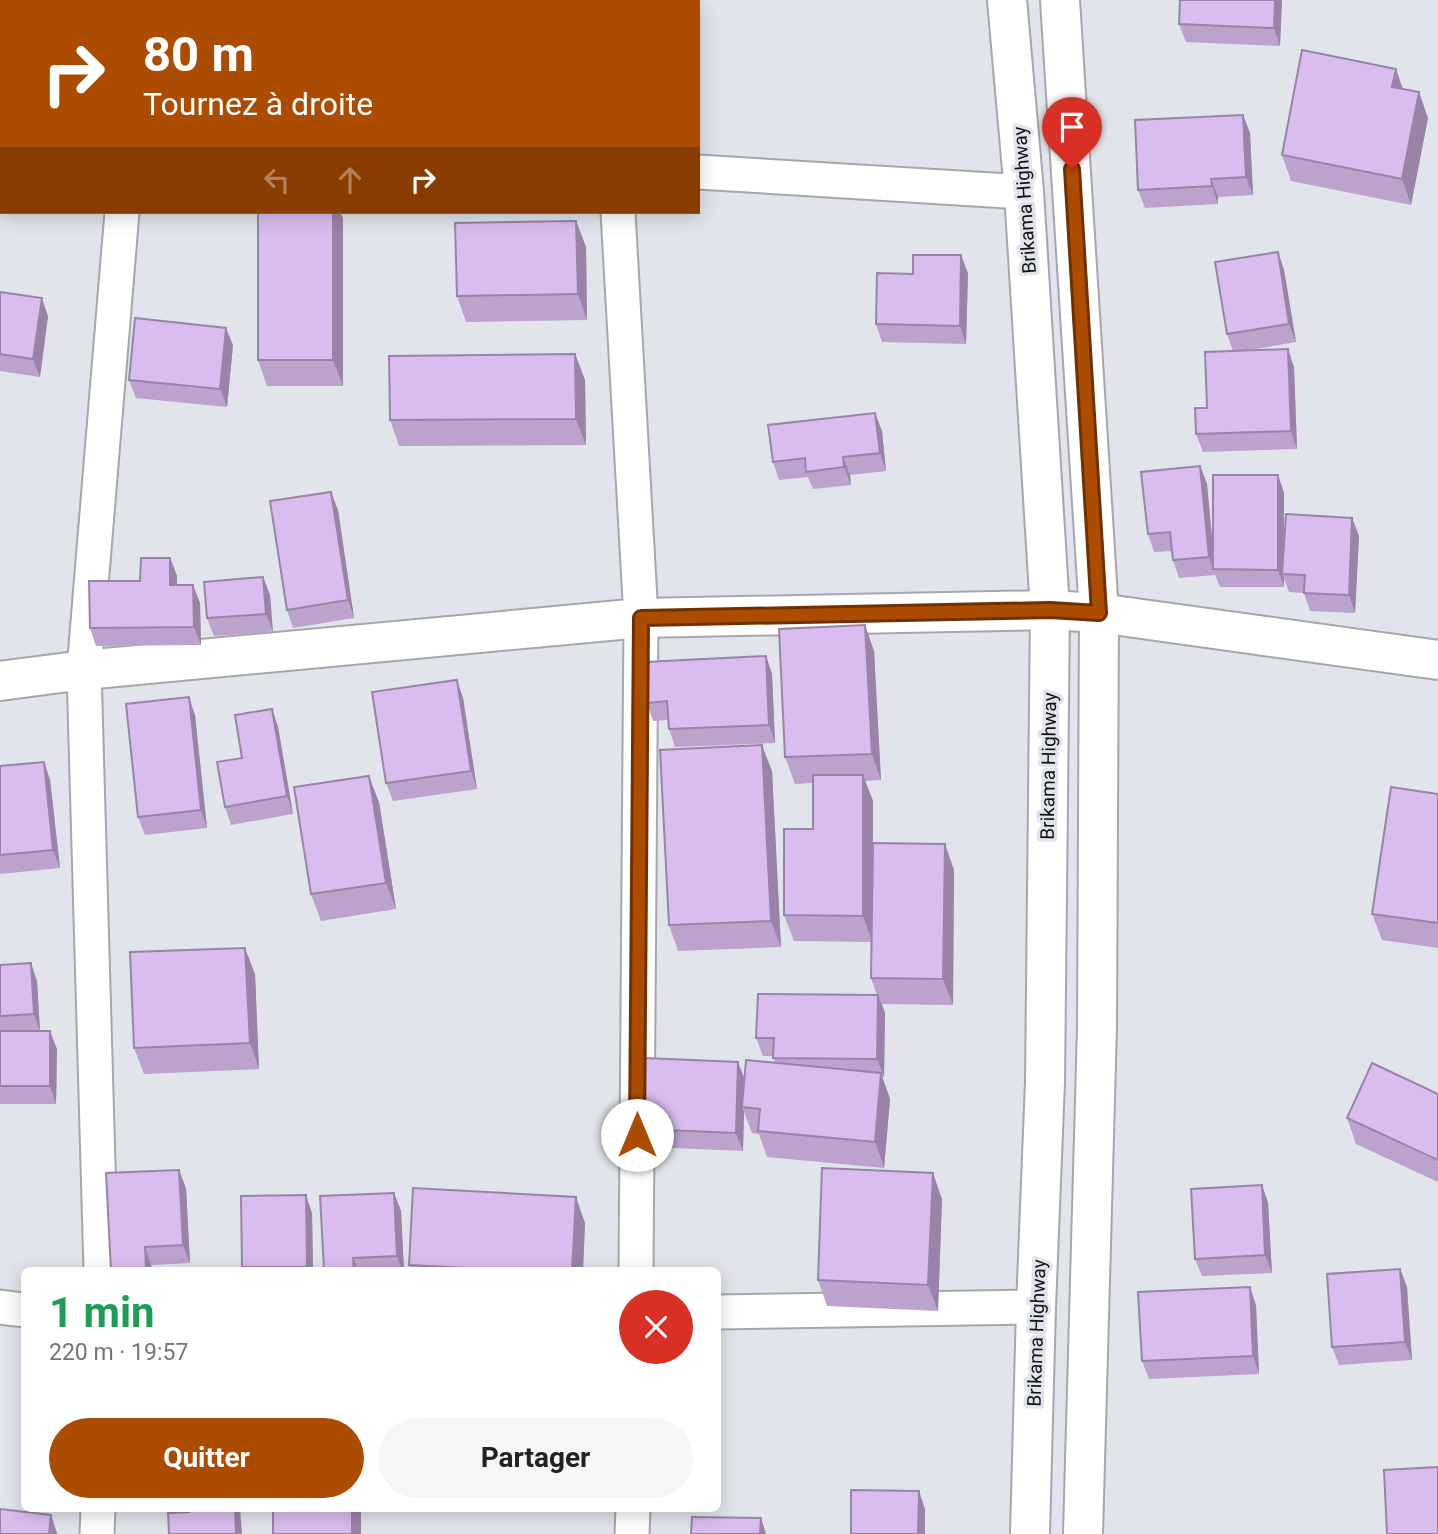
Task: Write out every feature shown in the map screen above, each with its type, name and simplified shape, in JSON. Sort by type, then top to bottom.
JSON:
[{"type":"main road","name":"Brikama Highway","points":[[1007,0],[1024,191],[1050,610],[1045,1082],[1030,1534]]},
{"type":"main road","points":[[1060,0],[1099,613],[1097,1027],[1083,1534]]},
{"type":"main road","points":[[0,681],[84,670],[641,618],[1050,610],[1099,613],[1438,660]]},
{"type":"street","points":[[700,172],[1024,191]]},
{"type":"street","points":[[101,1267],[84,670],[122,214]]},
{"type":"street","points":[[618,214],[641,618],[636,1267]]},
{"type":"street","points":[[0,1307],[21,1310]]},
{"type":"street","points":[[721,1312],[1036,1307]]},
{"type":"street","points":[[97,1534],[98,1512]]},
{"type":"street","points":[[632,1534],[633,1512]]},
{"type":"building","points":[[1180,0],[1275,0],[1274,28],[1179,24]]},
{"type":"building","points":[[1302,50],[1396,69],[1392,87],[1419,92],[1402,179],[1282,155]]},
{"type":"building","points":[[1243,115],[1246,177],[1211,179],[1212,186],[1138,190],[1135,120]]},
{"type":"building","points":[[258,214],[333,214],[333,360],[258,360]]},
{"type":"building","points":[[576,221],[578,294],[457,296],[455,223]]},
{"type":"building","points":[[1278,252],[1289,324],[1227,334],[1215,262]]},
{"type":"building","points":[[913,255],[961,255],[960,326],[876,324],[877,273],[913,274]]},
{"type":"building","points":[[0,292],[42,298],[33,359],[0,354]]},
{"type":"building","points":[[135,318],[226,328],[220,389],[129,380]]},
{"type":"building","points":[[1288,349],[1291,431],[1196,434],[1195,408],[1207,408],[1205,352]]},
{"type":"building","points":[[575,354],[576,419],[390,420],[389,356]]},
{"type":"building","points":[[875,413],[880,453],[843,457],[844,467],[806,472],[805,458],[773,462],[768,425]]},
{"type":"building","points":[[1200,466],[1209,557],[1173,560],[1170,532],[1148,534],[1141,472]]},
{"type":"building","points":[[1213,475],[1278,475],[1278,570],[1213,569]]},
{"type":"building","points":[[331,492],[348,600],[287,610],[270,501]]},
{"type":"building","points":[[1286,514],[1352,518],[1349,595],[1304,593],[1305,575],[1282,574]]},
{"type":"building","points":[[141,558],[170,558],[170,585],[193,585],[194,627],[90,628],[89,581],[140,581]]},
{"type":"building","points":[[263,577],[266,614],[207,618],[204,582]]},
{"type":"building","points":[[865,625],[872,754],[785,757],[779,629]]},
{"type":"building","points":[[766,656],[769,725],[669,729],[667,701],[647,703],[645,662]]},
{"type":"building","points":[[457,680],[471,771],[386,783],[372,692]]},
{"type":"building","points":[[189,697],[201,810],[138,817],[126,704]]},
{"type":"building","points":[[272,709],[287,796],[225,807],[217,762],[242,758],[235,715]]},
{"type":"building","points":[[762,745],[771,921],[669,925],[660,750]]},
{"type":"building","points":[[44,762],[53,850],[0,855],[0,766]]},
{"type":"building","points":[[813,775],[863,775],[863,916],[784,915],[784,829],[813,829]]},
{"type":"building","points":[[369,776],[386,883],[311,894],[294,787]]},
{"type":"building","points":[[1391,787],[1438,794],[1438,923],[1372,914]]},
{"type":"building","points":[[873,843],[945,844],[943,979],[871,978]]},
{"type":"building","points":[[245,948],[250,1043],[134,1048],[130,952]]},
{"type":"building","points":[[31,963],[34,1014],[0,1016],[0,965]]},
{"type":"building","points":[[758,994],[878,995],[877,1059],[773,1058],[774,1038],[756,1038]]},
{"type":"building","points":[[0,1031],[50,1031],[50,1086],[0,1086]]},
{"type":"building","points":[[645,1058],[738,1062],[736,1133],[643,1129]]},
{"type":"building","points":[[746,1060],[881,1073],[875,1142],[758,1131],[760,1109],[742,1107]]},
{"type":"building","points":[[1372,1063],[1438,1094],[1438,1160],[1347,1118]]},
{"type":"building","points":[[822,1168],[933,1173],[928,1285],[818,1280]]},
{"type":"building","points":[[179,1170],[183,1245],[145,1247],[146,1267],[111,1267],[106,1173]]},
{"type":"building","points":[[1262,1185],[1265,1255],[1195,1259],[1191,1189]]},
{"type":"building","points":[[413,1188],[576,1197],[572,1267],[409,1265]]},
{"type":"building","points":[[394,1193],[397,1256],[353,1258],[354,1267],[324,1267],[320,1196]]},
{"type":"building","points":[[306,1195],[307,1267],[242,1267],[241,1196]]},
{"type":"building","points":[[1400,1269],[1405,1342],[1332,1347],[1327,1274]]},
{"type":"building","points":[[1250,1287],[1253,1356],[1142,1361],[1138,1292]]},
{"type":"building","points":[[1438,1467],[1438,1534],[1387,1534],[1384,1470]]},
{"type":"building","points":[[851,1490],[919,1491],[918,1534],[851,1534]]},
{"type":"building","points":[[0,1509],[51,1515],[49,1534],[0,1534]]},
{"type":"building","points":[[235,1512],[236,1534],[169,1534],[168,1513]]},
{"type":"building","points":[[273,1512],[352,1512],[352,1534],[273,1534]]},
{"type":"building","points":[[692,1517],[761,1518],[760,1534],[691,1534]]},
{"type":"route","points":[[637,1135],[641,618],[1050,610],[1099,613],[1072,169]]}]
